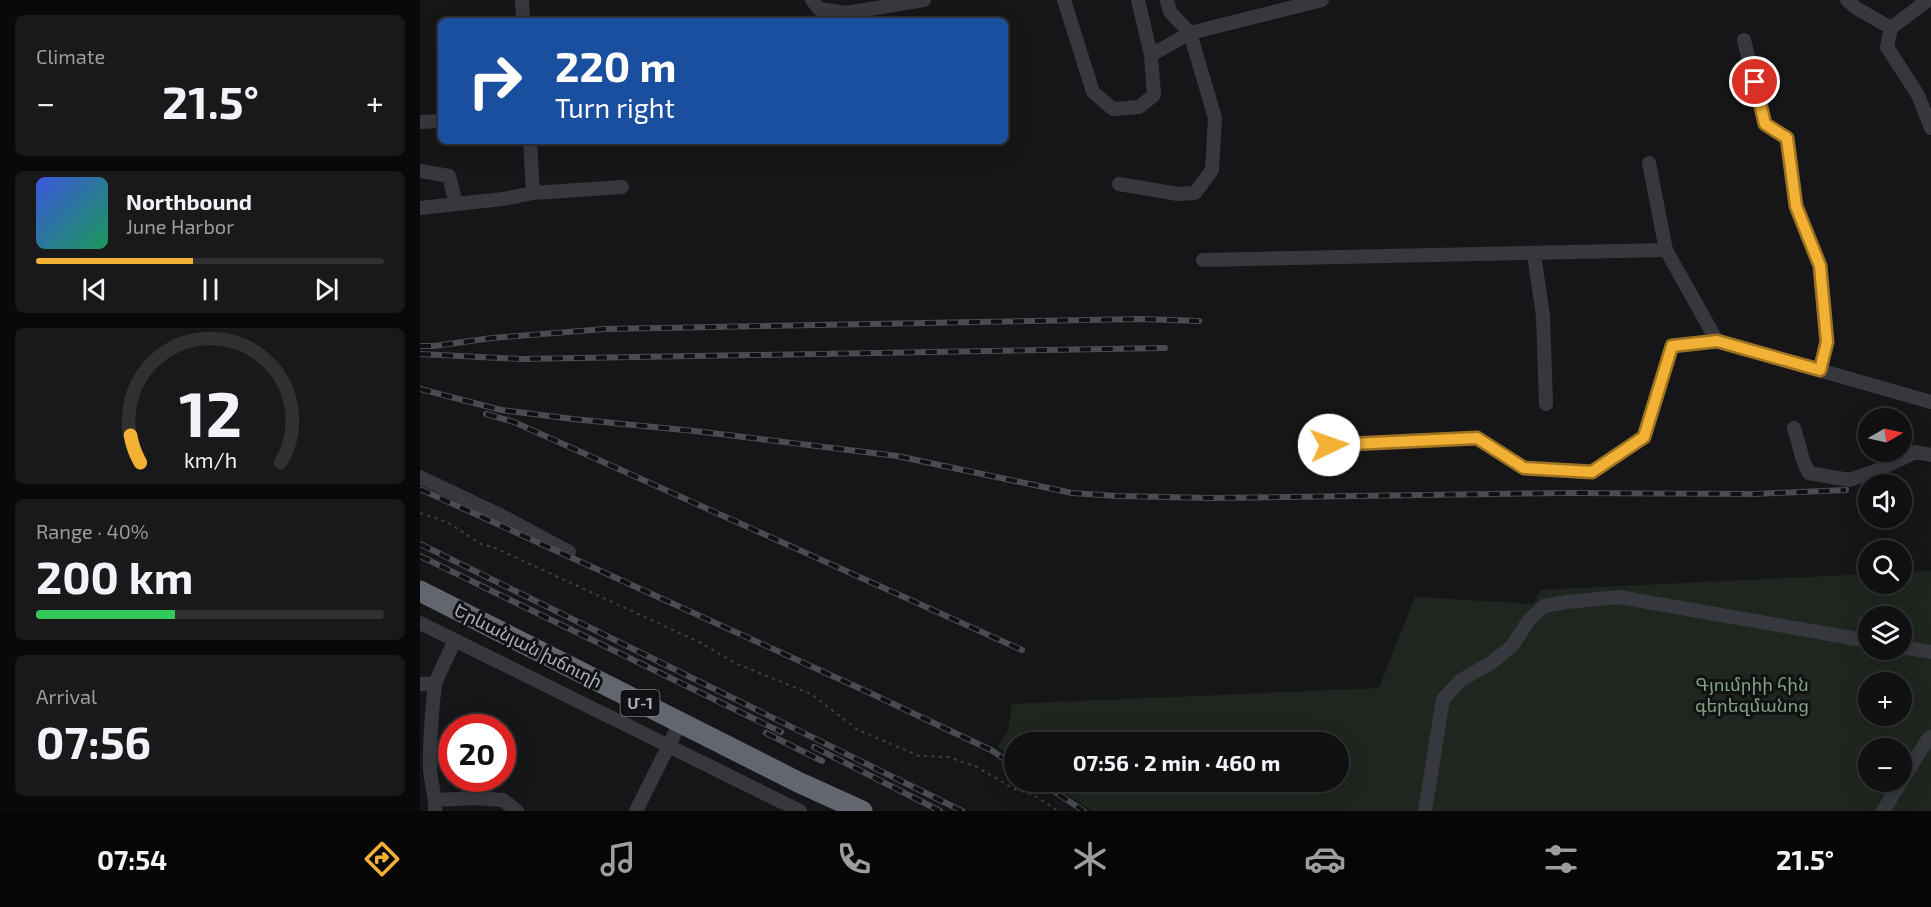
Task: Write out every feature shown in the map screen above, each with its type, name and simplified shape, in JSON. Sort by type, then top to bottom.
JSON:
[{"type":"highway","name":"Երևանյան խճուղի","points":[[420,591],[798,782],[862,811]]},
{"type":"street","points":[[522,0],[523,18]]},
{"type":"street","points":[[812,0],[819,9],[846,13],[924,0]]},
{"type":"street","points":[[1064,0],[1093,92],[1113,109],[1139,107],[1154,95],[1151,55],[1138,0]]},
{"type":"street","points":[[1119,184],[1178,194],[1195,193],[1212,170],[1215,118],[1190,33],[1170,12],[1167,0]]},
{"type":"street","points":[[1151,55],[1190,33],[1322,0]]},
{"type":"street","points":[[1847,0],[1856,8],[1892,28]]},
{"type":"street","points":[[1928,0],[1892,28],[1887,47],[1918,95],[1931,128]]},
{"type":"street","points":[[1744,40],[1765,124],[1787,138],[1796,206],[1820,266],[1827,342],[1820,370]]},
{"type":"street","points":[[420,122],[438,121]]},
{"type":"street","points":[[530,144],[533,193]]},
{"type":"street","points":[[1649,163],[1666,250],[1717,341]]},
{"type":"street","points":[[420,171],[449,176],[456,204]]},
{"type":"street","points":[[420,208],[503,199],[533,193],[622,187]]},
{"type":"street","points":[[1203,260],[1666,250]]},
{"type":"street","points":[[1534,254],[1543,316],[1546,404]]},
{"type":"street","points":[[1329,445],[1477,438],[1524,468],[1592,472],[1644,437],[1672,346],[1717,341],[1931,402]]},
{"type":"street","points":[[1794,428],[1809,473],[1849,480],[1873,472],[1916,452],[1931,455]]},
{"type":"street","points":[[420,477],[500,515],[569,552]]},
{"type":"street","points":[[1425,811],[1443,699],[1461,680],[1491,663],[1512,646],[1529,620],[1544,606],[1619,597],[1858,639]]},
{"type":"street","points":[[420,622],[791,809],[798,782]]},
{"type":"street","points":[[455,640],[435,683],[430,747],[430,773],[435,805],[475,798],[503,800],[518,811]]},
{"type":"street","points":[[1912,649],[1931,652]]},
{"type":"street","points":[[420,684],[435,683]]},
{"type":"street","points":[[636,811],[680,723]]},
{"type":"street","points":[[1912,765],[1928,739],[1931,738]]},
{"type":"street","points":[[1883,811],[1895,792]]},
{"type":"path","points":[[420,513],[447,522],[481,544],[493,547],[701,642],[735,663],[811,694],[858,730],[918,756],[948,757],[977,767],[1014,789],[1034,795],[1058,811]]},
{"type":"green space","name":"Գյումրիի հին գերեզմանոց","points":[[1931,571],[1931,811],[1092,811],[1064,792],[1349,792],[1349,732],[1007,732],[1012,704],[1379,688],[1415,597],[1534,604],[1540,590],[1858,575],[1858,594],[1912,594],[1912,572]]},
{"type":"green space","name":"Գյումրիի հին գերեզմանոց","points":[[1004,737],[1004,751],[998,747]]},
{"type":"railway","points":[[420,346],[605,329],[1141,319],[1199,321]]},
{"type":"railway","points":[[420,354],[521,359],[1165,348]]},
{"type":"railway","points":[[420,389],[501,410],[897,456],[1072,493],[1213,498],[1565,493],[1754,494],[1846,490]]},
{"type":"railway","points":[[486,414],[514,422],[1022,650]]},
{"type":"railway","points":[[420,489],[870,693],[991,750],[1004,758]]},
{"type":"railway","points":[[420,544],[962,811]]},
{"type":"railway","points":[[420,556],[781,732]]},
{"type":"railway","points":[[766,733],[822,761]]},
{"type":"railway","points":[[814,747],[940,811]]},
{"type":"railway","points":[[1055,792],[1084,811]]},
{"type":"route","points":[[1329,445],[1477,438],[1524,468],[1592,472],[1644,437],[1672,346],[1717,341],[1820,370],[1827,342],[1820,266],[1796,206],[1787,138],[1765,124],[1755,82]]}]
